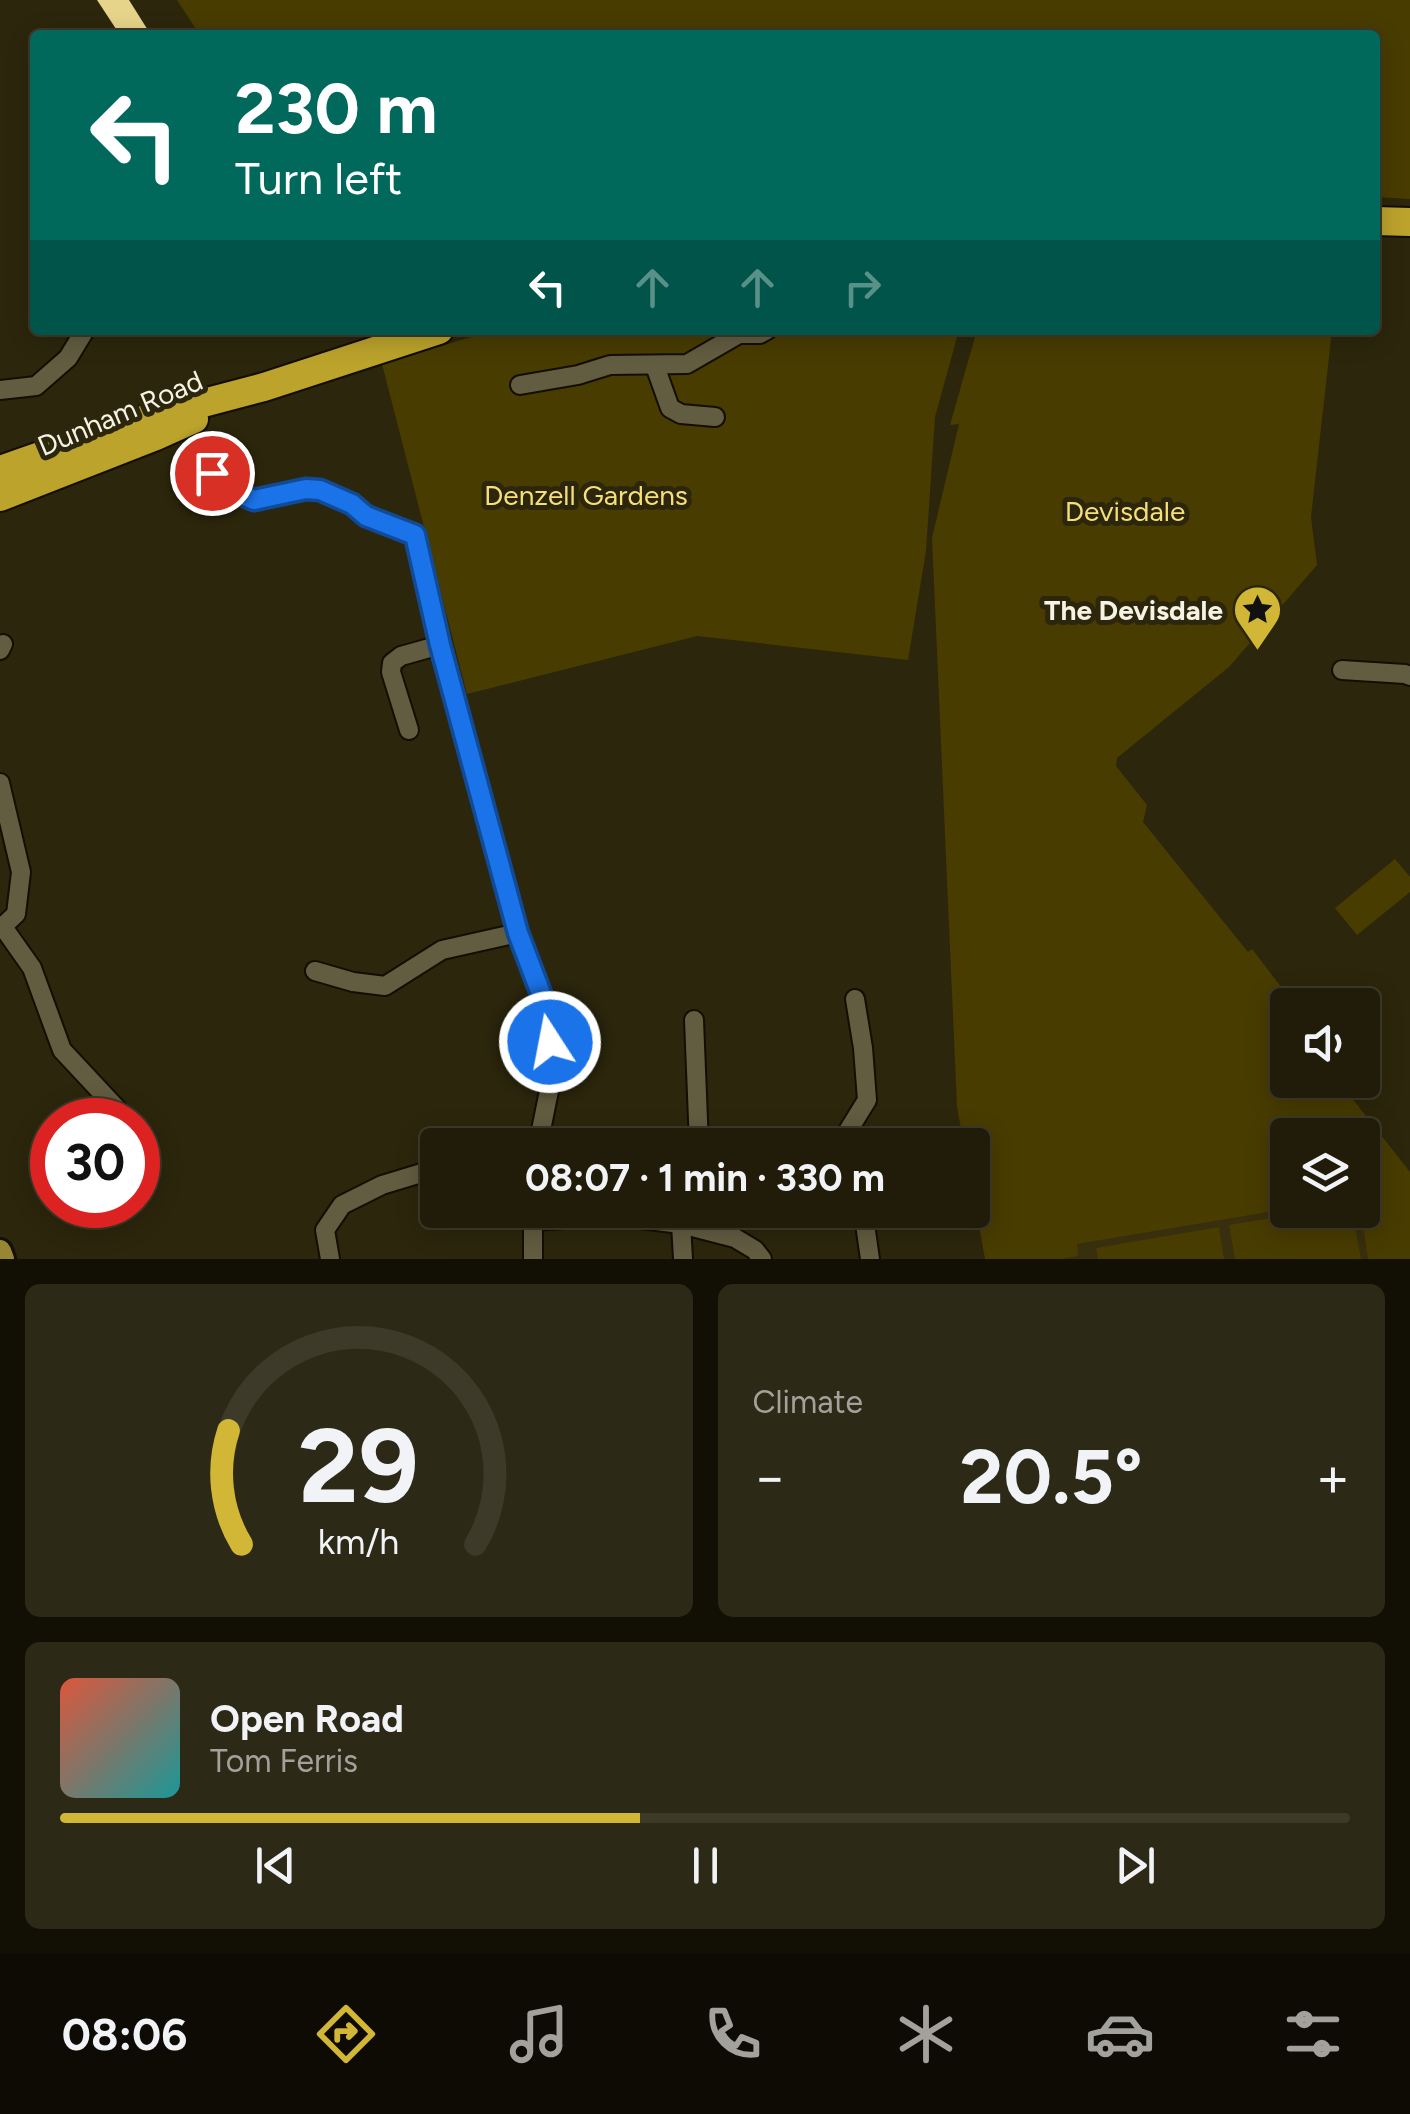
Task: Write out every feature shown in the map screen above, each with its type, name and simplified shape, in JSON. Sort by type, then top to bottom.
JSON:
[{"type":"highway","points":[[1380,221],[1410,222]]},
{"type":"highway","name":"Dunham Road","points":[[0,470],[154,416],[264,387],[424,335]]},
{"type":"highway","name":"Dunham Road","points":[[0,498],[156,436],[264,387]]},
{"type":"main road","points":[[0,1251],[3,1259]]},
{"type":"street","points":[[0,390],[36,386],[68,358],[82,335]]},
{"type":"street","points":[[520,386],[610,365],[687,364],[737,335]]},
{"type":"street","points":[[655,366],[670,408],[680,414],[715,417]]},
{"type":"street","points":[[212,473],[226,488],[254,500],[306,489],[320,490],[352,504],[366,516],[415,535],[440,645],[466,714],[518,933],[548,1012],[553,1071],[541,1128]]},
{"type":"street","points":[[409,730],[391,672],[392,663],[401,656],[440,645]]},
{"type":"street","points":[[1342,670],[1410,676]]},
{"type":"street","points":[[0,783],[21,872],[16,914],[1,928],[32,968],[62,1050],[107,1098]]},
{"type":"street","points":[[314,971],[384,986],[442,950],[518,933]]},
{"type":"street","points":[[850,1128],[868,1100],[855,999]]},
{"type":"street","points":[[694,1020],[698,1128]]},
{"type":"street","points":[[330,1259],[325,1230],[342,1205],[382,1185],[420,1173]]},
{"type":"street","points":[[533,1228],[533,1259]]},
{"type":"street","points":[[681,1228],[683,1259]]},
{"type":"street","points":[[696,1228],[735,1238],[762,1259]]},
{"type":"street","points":[[866,1228],[870,1259]]},
{"type":"shaded area","points":[[1270,1212],[1270,1228],[1363,1228],[1368,1259],[1062,1259],[1077,1256],[1076,1244]]},
{"type":"green space","points":[[177,0],[1410,0],[1410,199],[1380,197],[1380,30],[197,30]]},
{"type":"green space","name":"Denzell Gardens","points":[[478,335],[958,335],[935,417],[926,551],[908,660],[697,636],[467,694],[382,364]]},
{"type":"green space","name":"Devisdale","points":[[976,335],[1331,335],[1311,517],[1317,565],[1229,667],[1117,758],[1116,766],[1147,805],[1143,822],[1282,988],[1270,988],[1270,1098],[1352,1098],[1368,1118],[1270,1118],[1270,1212],[1077,1244],[1078,1256],[1062,1259],[985,1259],[979,1228],[990,1228],[990,1128],[961,1128],[957,1107],[932,538],[959,424],[950,425]]},
{"type":"green space","points":[[1395,859],[1410,877],[1410,892],[1357,935],[1335,908]]},
{"type":"green space","name":"Devisdale","points":[[1380,1134],[1410,1172],[1410,1259],[1368,1259],[1363,1228],[1380,1228]]},
{"type":"green space","points":[[1270,1218],[1270,1228],[1355,1228],[1361,1259],[1235,1259],[1229,1225]]},
{"type":"green space","points":[[1219,1227],[1224,1259],[1098,1259],[1096,1248]]},
{"type":"building","points":[[97,0],[129,0],[148,30],[117,30]]},
{"type":"place","name":"The Devisdale","points":[[1258,652]]},
{"type":"route","points":[[212,473],[226,488],[254,500],[306,489],[320,490],[352,504],[366,516],[415,535],[440,645],[518,933],[548,1012],[550,1042]]}]
